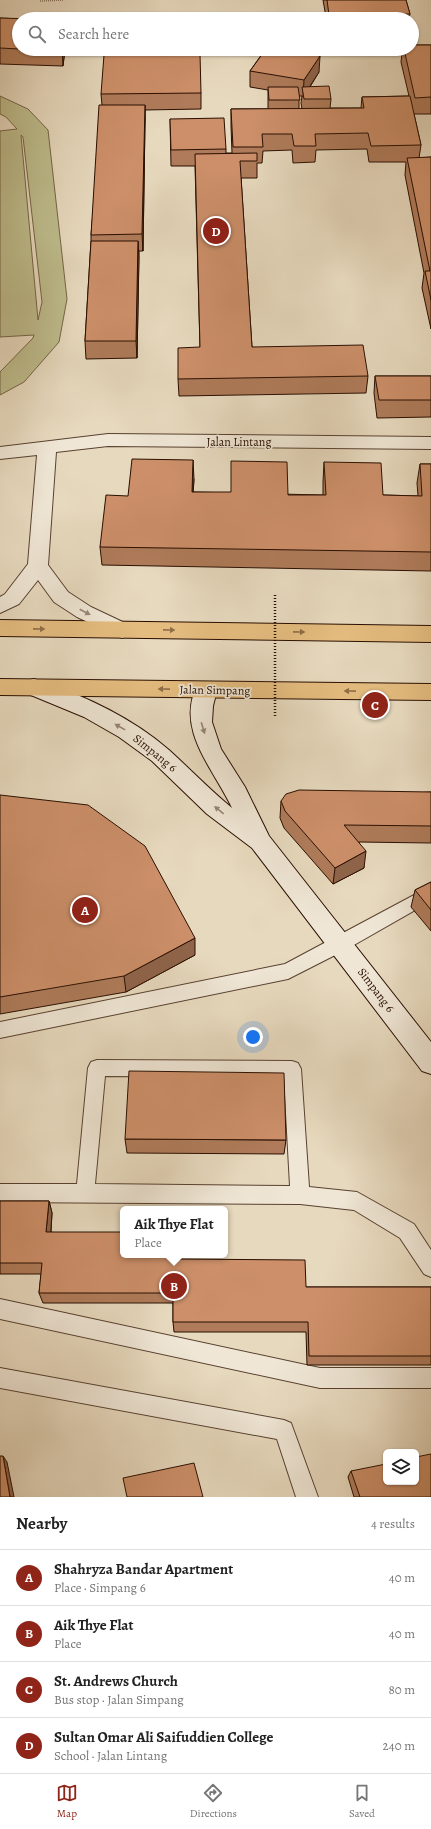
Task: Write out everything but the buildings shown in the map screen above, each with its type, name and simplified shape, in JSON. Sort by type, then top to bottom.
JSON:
[{"type":"main road","points":[[0,628],[431,634]]},
{"type":"main road","name":"Jalan Simpang","points":[[0,686],[431,692]]},
{"type":"street","name":"Jalan Lintang","points":[[0,453],[108,440],[431,443]]},
{"type":"street","points":[[0,606],[12,599],[38,566],[47,447]]},
{"type":"street","points":[[38,566],[61,597],[84,612],[122,630]]},
{"type":"street","name":"Simpang 6","points":[[34,687],[92,711],[127,731],[160,755],[215,807],[261,843]]},
{"type":"street","name":"Simpang 6","points":[[206,690],[202,706],[201,722],[211,751],[237,794],[261,843],[341,944],[431,1062]]},
{"type":"lane","points":[[0,1030],[288,971],[341,944],[431,893]]},
{"type":"lane","points":[[85,1194],[98,1068],[292,1069],[300,1195]]},
{"type":"lane","points":[[0,1193],[300,1195],[357,1201],[407,1231],[431,1267]]},
{"type":"lane","points":[[0,1308],[320,1378],[431,1378]]},
{"type":"lane","points":[[0,1378],[284,1430],[307,1497]]},
{"type":"path","points":[[40,1],[64,0]]},
{"type":"path","points":[[275,595],[275,716]]},
{"type":"shaded area","points":[[0,96],[28,109],[48,130],[67,299],[59,342],[24,382],[0,395],[0,372],[33,338],[34,335],[0,337],[0,131],[17,129],[6,117],[0,114]],"holes":[[[21,135],[23,137],[42,302],[38,320]]]},
{"type":"place","name":"Sultan Omar Ali Saifuddien College","points":[[216,231]]},
{"type":"place","name":"St. Andrews Church","points":[[375,705]]},
{"type":"place","name":"Shahryza Bandar Apartment","points":[[85,910]]},
{"type":"place","name":"Aik Thye Flat","points":[[174,1286]]}]
